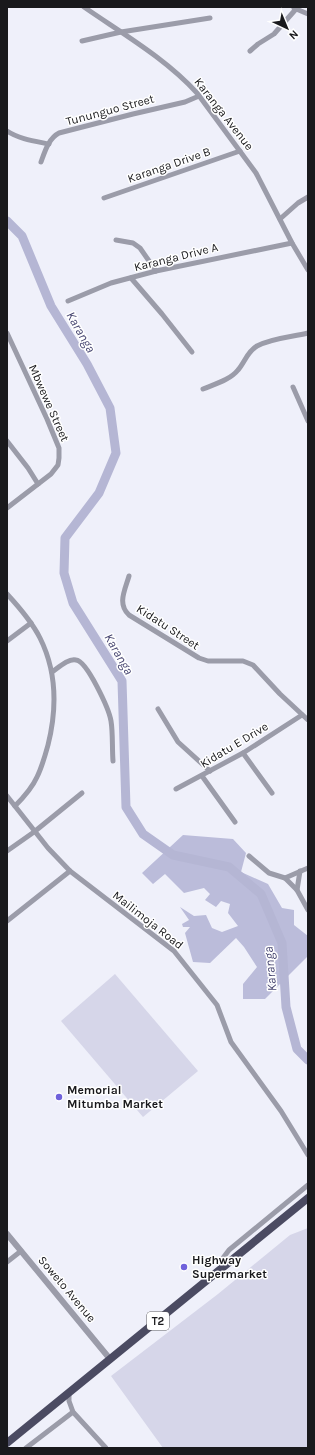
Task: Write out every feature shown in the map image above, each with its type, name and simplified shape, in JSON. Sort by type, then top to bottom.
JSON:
[{"type":"highway","name":"T2","points":[[7,1443],[308,1198]]},
{"type":"street","name":"Karanga Avenue","points":[[84,7],[169,66],[186,81],[199,96],[256,173],[292,243],[308,270]]},
{"type":"street","points":[[250,51],[274,34],[295,8],[308,14]]},
{"type":"street","points":[[82,41],[121,32],[210,18]]},
{"type":"street","name":"Tununguo Street","points":[[48,144],[53,137],[59,133],[186,102],[199,96]]},
{"type":"street","points":[[9,133],[48,144],[41,162]]},
{"type":"street","name":"Karanga Drive B","points":[[104,198],[240,151]]},
{"type":"street","points":[[280,219],[298,203],[308,197]]},
{"type":"street","points":[[116,240],[133,243],[140,248],[156,271]]},
{"type":"street","name":"Karanga Drive A","points":[[68,301],[111,284],[156,271],[292,243]]},
{"type":"street","points":[[131,278],[192,352]]},
{"type":"street","name":"Mbwewe Street","points":[[7,333],[59,448],[58,464],[51,474],[7,508]]},
{"type":"street","points":[[203,389],[229,378],[237,371],[250,351],[257,346],[308,333]]},
{"type":"street","points":[[293,387],[308,421]]},
{"type":"street","points":[[7,441],[28,468],[38,484]]},
{"type":"street","name":"Kidatu Street","points":[[129,576],[122,603],[124,610],[130,615],[199,658],[208,661],[243,661],[253,665],[308,720]]},
{"type":"street","points":[[7,594],[40,637],[52,672],[55,705],[52,728],[37,778],[26,794],[15,806]]},
{"type":"street","points":[[7,641],[31,624]]},
{"type":"street","points":[[52,672],[73,659],[78,660],[85,666],[109,713],[111,722],[113,761]]},
{"type":"street","points":[[158,709],[178,742],[210,771]]},
{"type":"street","name":"Kidatu E Drive","points":[[176,789],[243,753],[302,715]]},
{"type":"street","points":[[243,753],[272,793]]},
{"type":"street","points":[[202,776],[235,822]]},
{"type":"street","points":[[7,851],[34,832],[82,794]]},
{"type":"street","name":"Mailimoja Road","points":[[7,796],[34,832],[70,871],[174,951],[217,1005],[231,1042],[281,1111],[308,1155]]},
{"type":"street","points":[[249,856],[269,873],[285,878],[297,890],[308,910]]},
{"type":"street","points":[[285,878],[308,868]]},
{"type":"street","points":[[7,921],[70,871]]},
{"type":"street","points":[[297,890],[300,871]]},
{"type":"street","points":[[222,1269],[223,1258],[229,1250],[308,1185]]},
{"type":"street","name":"Soweto Avenue","points":[[7,1234],[110,1359]]},
{"type":"street","points":[[7,1262],[21,1251]]},
{"type":"street","points":[[69,1392],[73,1412],[106,1448]]},
{"type":"street","points":[[26,1448],[73,1412]]},
{"type":"shaded area","points":[[183,835],[233,839],[246,853],[241,872],[268,884],[282,908],[294,910],[294,925],[308,936],[308,956],[265,999],[243,999],[243,984],[257,967],[244,947],[236,938],[210,963],[193,962],[185,933],[190,927],[183,927],[182,924],[189,920],[180,907],[194,916],[206,915],[212,928],[222,932],[238,926],[228,913],[230,904],[221,901],[216,907],[205,900],[210,894],[204,888],[184,893],[165,874],[153,884],[142,873]]},
{"type":"shaded area","points":[[115,974],[198,1071],[143,1117],[61,1021]]},
{"type":"shaded area","points":[[308,1228],[308,1448],[163,1448],[111,1376],[218,1294],[290,1235]]},
{"type":"waterway","name":"Karanga","points":[[7,221],[22,236],[51,306],[87,364],[110,408],[116,453],[99,493],[65,538],[64,573],[73,603],[122,681],[126,807],[143,834],[173,855],[229,867],[261,894],[282,943],[286,1007],[297,1049],[308,1060]]},
{"type":"place","name":"Memorial Mitumba Market","points":[[59,1097]]},
{"type":"place","name":"Highway Supermarket","points":[[184,1267]]}]
